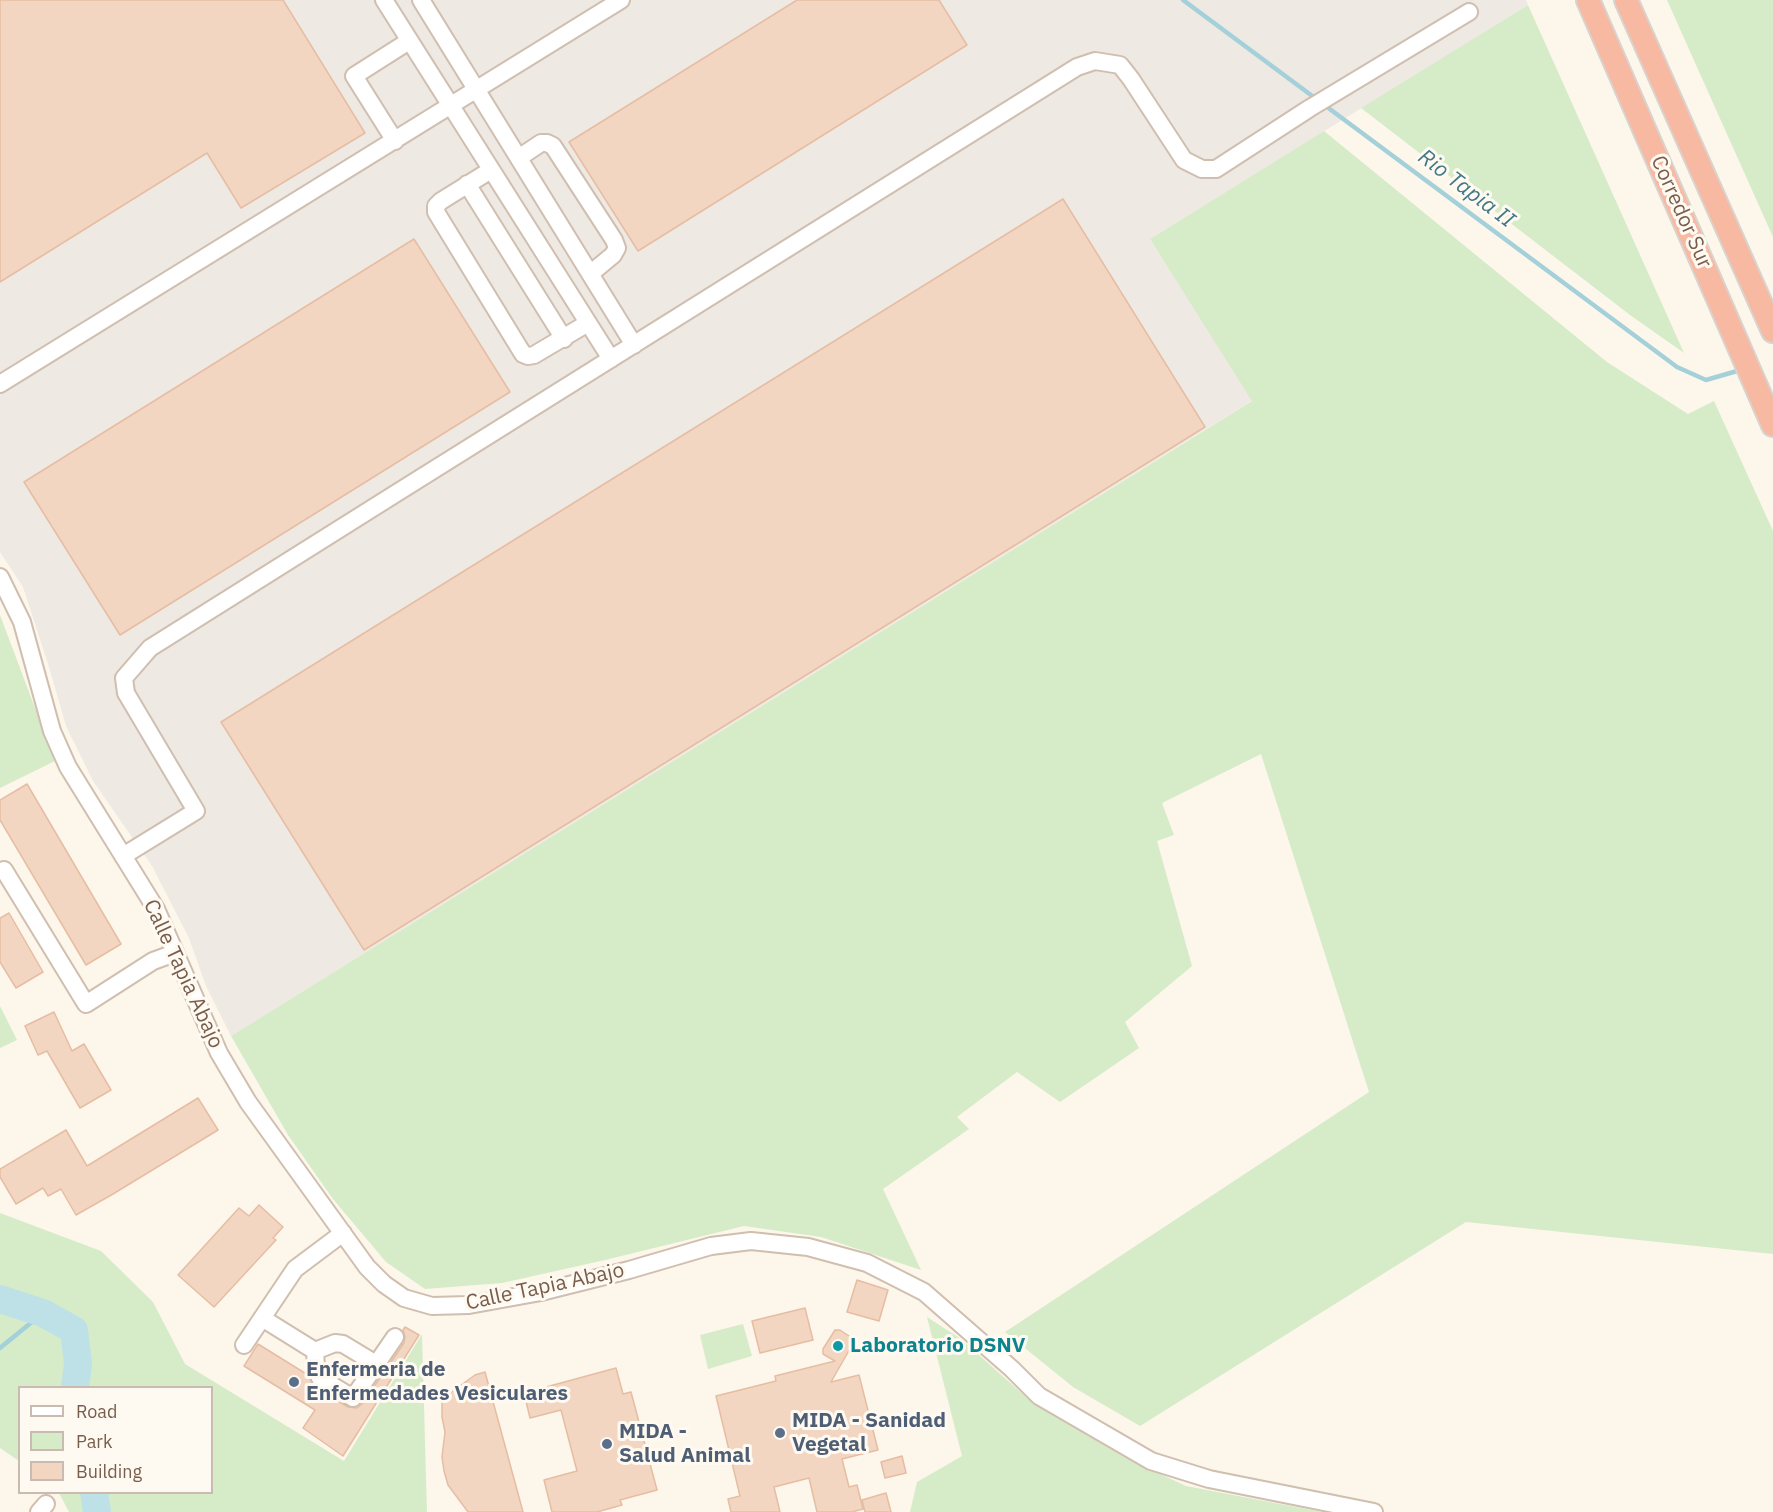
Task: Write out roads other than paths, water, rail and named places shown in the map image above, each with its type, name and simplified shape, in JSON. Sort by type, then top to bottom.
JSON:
[{"type":"highway","name":"Corredor Sur","points":[[1588,0],[1773,425]]},
{"type":"highway","name":"Corredor Sur","points":[[1626,0],[1773,331]]},
{"type":"street","points":[[384,0],[611,359]]},
{"type":"street","points":[[421,0],[634,345]]},
{"type":"street","points":[[0,384],[621,0]]},
{"type":"street","points":[[123,856],[196,811],[126,693],[124,678],[150,648],[1077,67],[1095,61],[1120,65],[1184,160],[1202,169],[1216,169],[1310,108],[1469,12]]},
{"type":"street","points":[[395,141],[354,76],[409,41]]},
{"type":"street","points":[[520,157],[541,144],[547,143],[553,146],[614,240],[616,248],[613,255],[590,274]]},
{"type":"street","points":[[491,170],[441,201],[436,206],[436,212],[523,354],[534,355],[588,323]]},
{"type":"street","points":[[467,184],[564,339]]},
{"type":"street","name":"Calle Tapia Abajo","points":[[0,577],[22,622],[56,740],[68,767],[156,909],[219,1053],[248,1102],[367,1267],[384,1284],[404,1298],[432,1306],[469,1305],[541,1292],[711,1246],[751,1241],[808,1247],[867,1263],[924,1292],[1012,1369],[1039,1396],[1151,1461],[1209,1479],[1374,1512]]},
{"type":"street","points":[[4,870],[86,1004],[153,961],[175,953]]},
{"type":"street","points":[[244,1345],[295,1269],[343,1233]]},
{"type":"street","points":[[262,1318],[315,1351]]},
{"type":"street","points":[[315,1351],[316,1367],[320,1377],[353,1398],[395,1337]]},
{"type":"street","points":[[315,1351],[335,1343],[343,1344],[376,1364]]},
{"type":"waterway","name":"Rio Tapia II","points":[[1183,0],[1677,367],[1706,380],[1737,371]]},
{"type":"waterway","points":[[0,1299],[43,1313],[74,1330],[78,1363],[75,1386]]},
{"type":"waterway","points":[[0,1348],[43,1313]]},
{"type":"waterway","points":[[94,1494],[97,1512]]},
{"type":"place","name":"Laboratorio DSNV","points":[[838,1346]]},
{"type":"place","name":"Enfermeria de Enfermedades Vesiculares","points":[[294,1382]]},
{"type":"place","name":"MIDA - Sanidad Vegetal","points":[[780,1433]]},
{"type":"place","name":"MIDA - Salud Animal","points":[[607,1444]]}]
